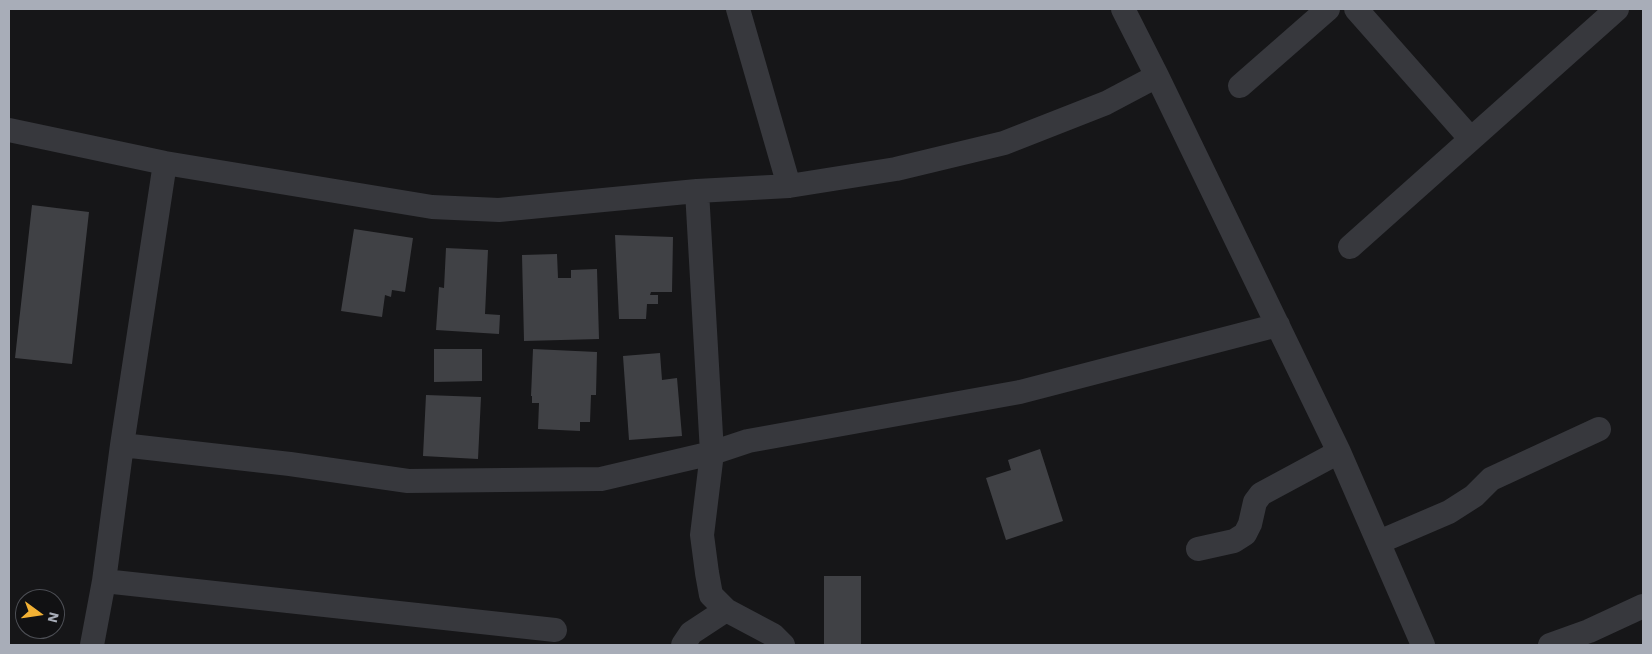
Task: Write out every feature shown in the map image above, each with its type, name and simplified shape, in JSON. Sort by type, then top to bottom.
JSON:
[{"type":"street","points":[[738,9],[789,186]]},
{"type":"street","points":[[1124,9],[1339,452],[1423,645]]},
{"type":"street","points":[[1240,86],[1328,9]]},
{"type":"street","points":[[1356,9],[1470,138]]},
{"type":"street","points":[[1350,247],[1470,138],[1617,9]]},
{"type":"street","points":[[9,130],[165,163],[432,207],[499,210],[697,191],[789,186],[896,169],[1004,142],[1106,103],[1157,76]]},
{"type":"street","points":[[92,645],[104,581],[122,445],[165,163]]},
{"type":"street","points":[[697,191],[712,453],[702,535],[711,595],[726,610],[773,635],[784,645]]},
{"type":"street","points":[[122,445],[290,464],[408,481],[601,479],[712,453],[748,441],[1020,392],[1278,325]]},
{"type":"street","points":[[1378,542],[1449,512],[1474,496],[1491,479],[1599,429]]},
{"type":"street","points":[[1198,548],[1234,541],[1245,534],[1250,524],[1254,502],[1261,494],[1339,452]]},
{"type":"street","points":[[104,581],[555,630]]},
{"type":"street","points":[[1550,645],[1589,631],[1643,606]]},
{"type":"street","points":[[683,645],[691,633],[726,610]]},
{"type":"building","points":[[32,205],[89,212],[72,364],[15,358]]},
{"type":"building","points":[[354,229],[413,238],[405,292],[392,290],[391,297],[385,295],[382,317],[341,311]]},
{"type":"building","points":[[615,235],[673,237],[672,292],[651,292],[650,295],[658,295],[658,304],[647,304],[646,319],[619,319]]},
{"type":"building","points":[[446,248],[488,250],[485,314],[500,315],[499,334],[436,330],[439,287],[444,288]]},
{"type":"building","points":[[557,254],[558,278],[571,278],[571,270],[597,269],[599,339],[524,341],[522,255]]},
{"type":"building","points":[[434,349],[482,349],[482,381],[434,382]]},
{"type":"building","points":[[533,349],[597,352],[596,395],[591,395],[590,422],[580,422],[580,431],[538,429],[539,403],[532,403],[531,396]]},
{"type":"building","points":[[660,353],[662,380],[677,378],[682,436],[629,440],[623,356]]},
{"type":"building","points":[[426,395],[481,397],[478,459],[423,456]]},
{"type":"building","points":[[1040,449],[1063,521],[1006,540],[986,478],[1011,470],[1008,460]]},
{"type":"building","points":[[824,576],[861,576],[861,645],[824,645]]}]
